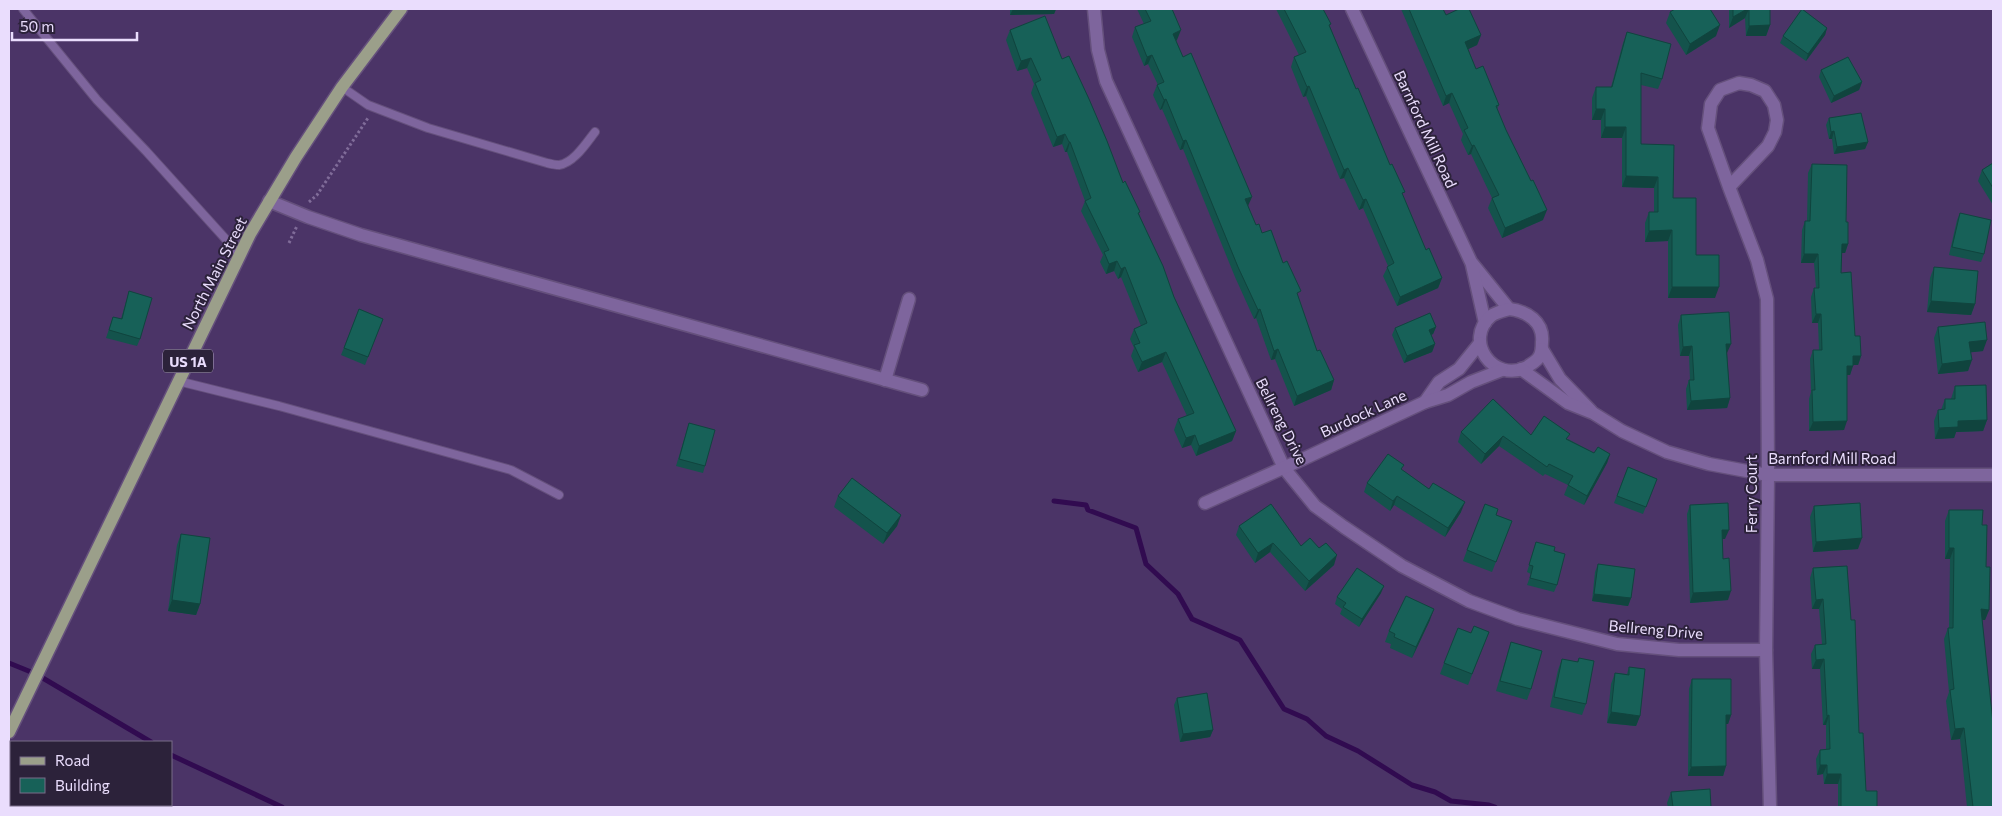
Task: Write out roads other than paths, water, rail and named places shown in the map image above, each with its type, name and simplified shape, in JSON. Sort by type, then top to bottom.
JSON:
[{"type":"main road","name":"North Main Street","points":[[9,732],[178,381],[269,200],[342,87],[401,9]]},
{"type":"street","name":"Bellreng Drive","points":[[1094,9],[1098,50],[1106,82],[1284,468],[1315,506],[1402,566],[1469,601],[1518,619],[1617,644],[1679,650],[1766,650]]},
{"type":"street","name":"Barnford Mill Road","points":[[1352,9],[1471,262],[1485,323],[1481,331],[1480,343]]},
{"type":"street","name":"Ferry Court","points":[[1729,187],[1768,146],[1775,132],[1777,120],[1774,105],[1765,91],[1751,85],[1739,83],[1720,90],[1710,104],[1708,128],[1729,187],[1757,260],[1766,299],[1768,475],[1766,650],[1770,807]]},
{"type":"street","points":[[269,200],[308,217],[361,235],[922,390]]},
{"type":"street","name":"Barnford Mill Road","points":[[1471,262],[1509,309],[1521,310],[1532,316],[1539,326],[1543,338],[1542,349],[1560,379],[1593,413]]},
{"type":"street","points":[[885,380],[908,299]]},
{"type":"street","points":[[1485,323],[1491,316],[1509,309]]},
{"type":"street","name":"Burdock Lane","points":[[1425,402],[1439,382],[1459,369],[1480,343]]},
{"type":"street","points":[[1480,343],[1484,355],[1491,364],[1502,370],[1514,371],[1521,369],[1539,358],[1542,349]]},
{"type":"street","name":"Barnford Mill Road","points":[[1521,369],[1568,403],[1593,413],[1622,431],[1667,452],[1709,464],[1768,475],[1993,475]]},
{"type":"street","name":"Burdock Lane","points":[[1205,502],[1284,468],[1425,402],[1448,395],[1471,382],[1502,370]]},
{"type":"lane","points":[[23,9],[97,100],[240,255]]},
{"type":"lane","points":[[342,87],[368,105],[420,125],[547,163],[559,165],[565,163],[573,157],[595,132]]},
{"type":"lane","points":[[178,381],[279,406],[511,470],[559,495]]},
{"type":"waterway","points":[[1054,501],[1086,505],[1088,510],[1136,528],[1146,564],[1178,594],[1192,619],[1240,640],[1284,709],[1307,719],[1326,736],[1358,751],[1412,785],[1435,792],[1451,801],[1495,807]]},
{"type":"waterway","points":[[9,663],[36,674],[149,741]]},
{"type":"waterway","points":[[172,755],[282,807]]}]
